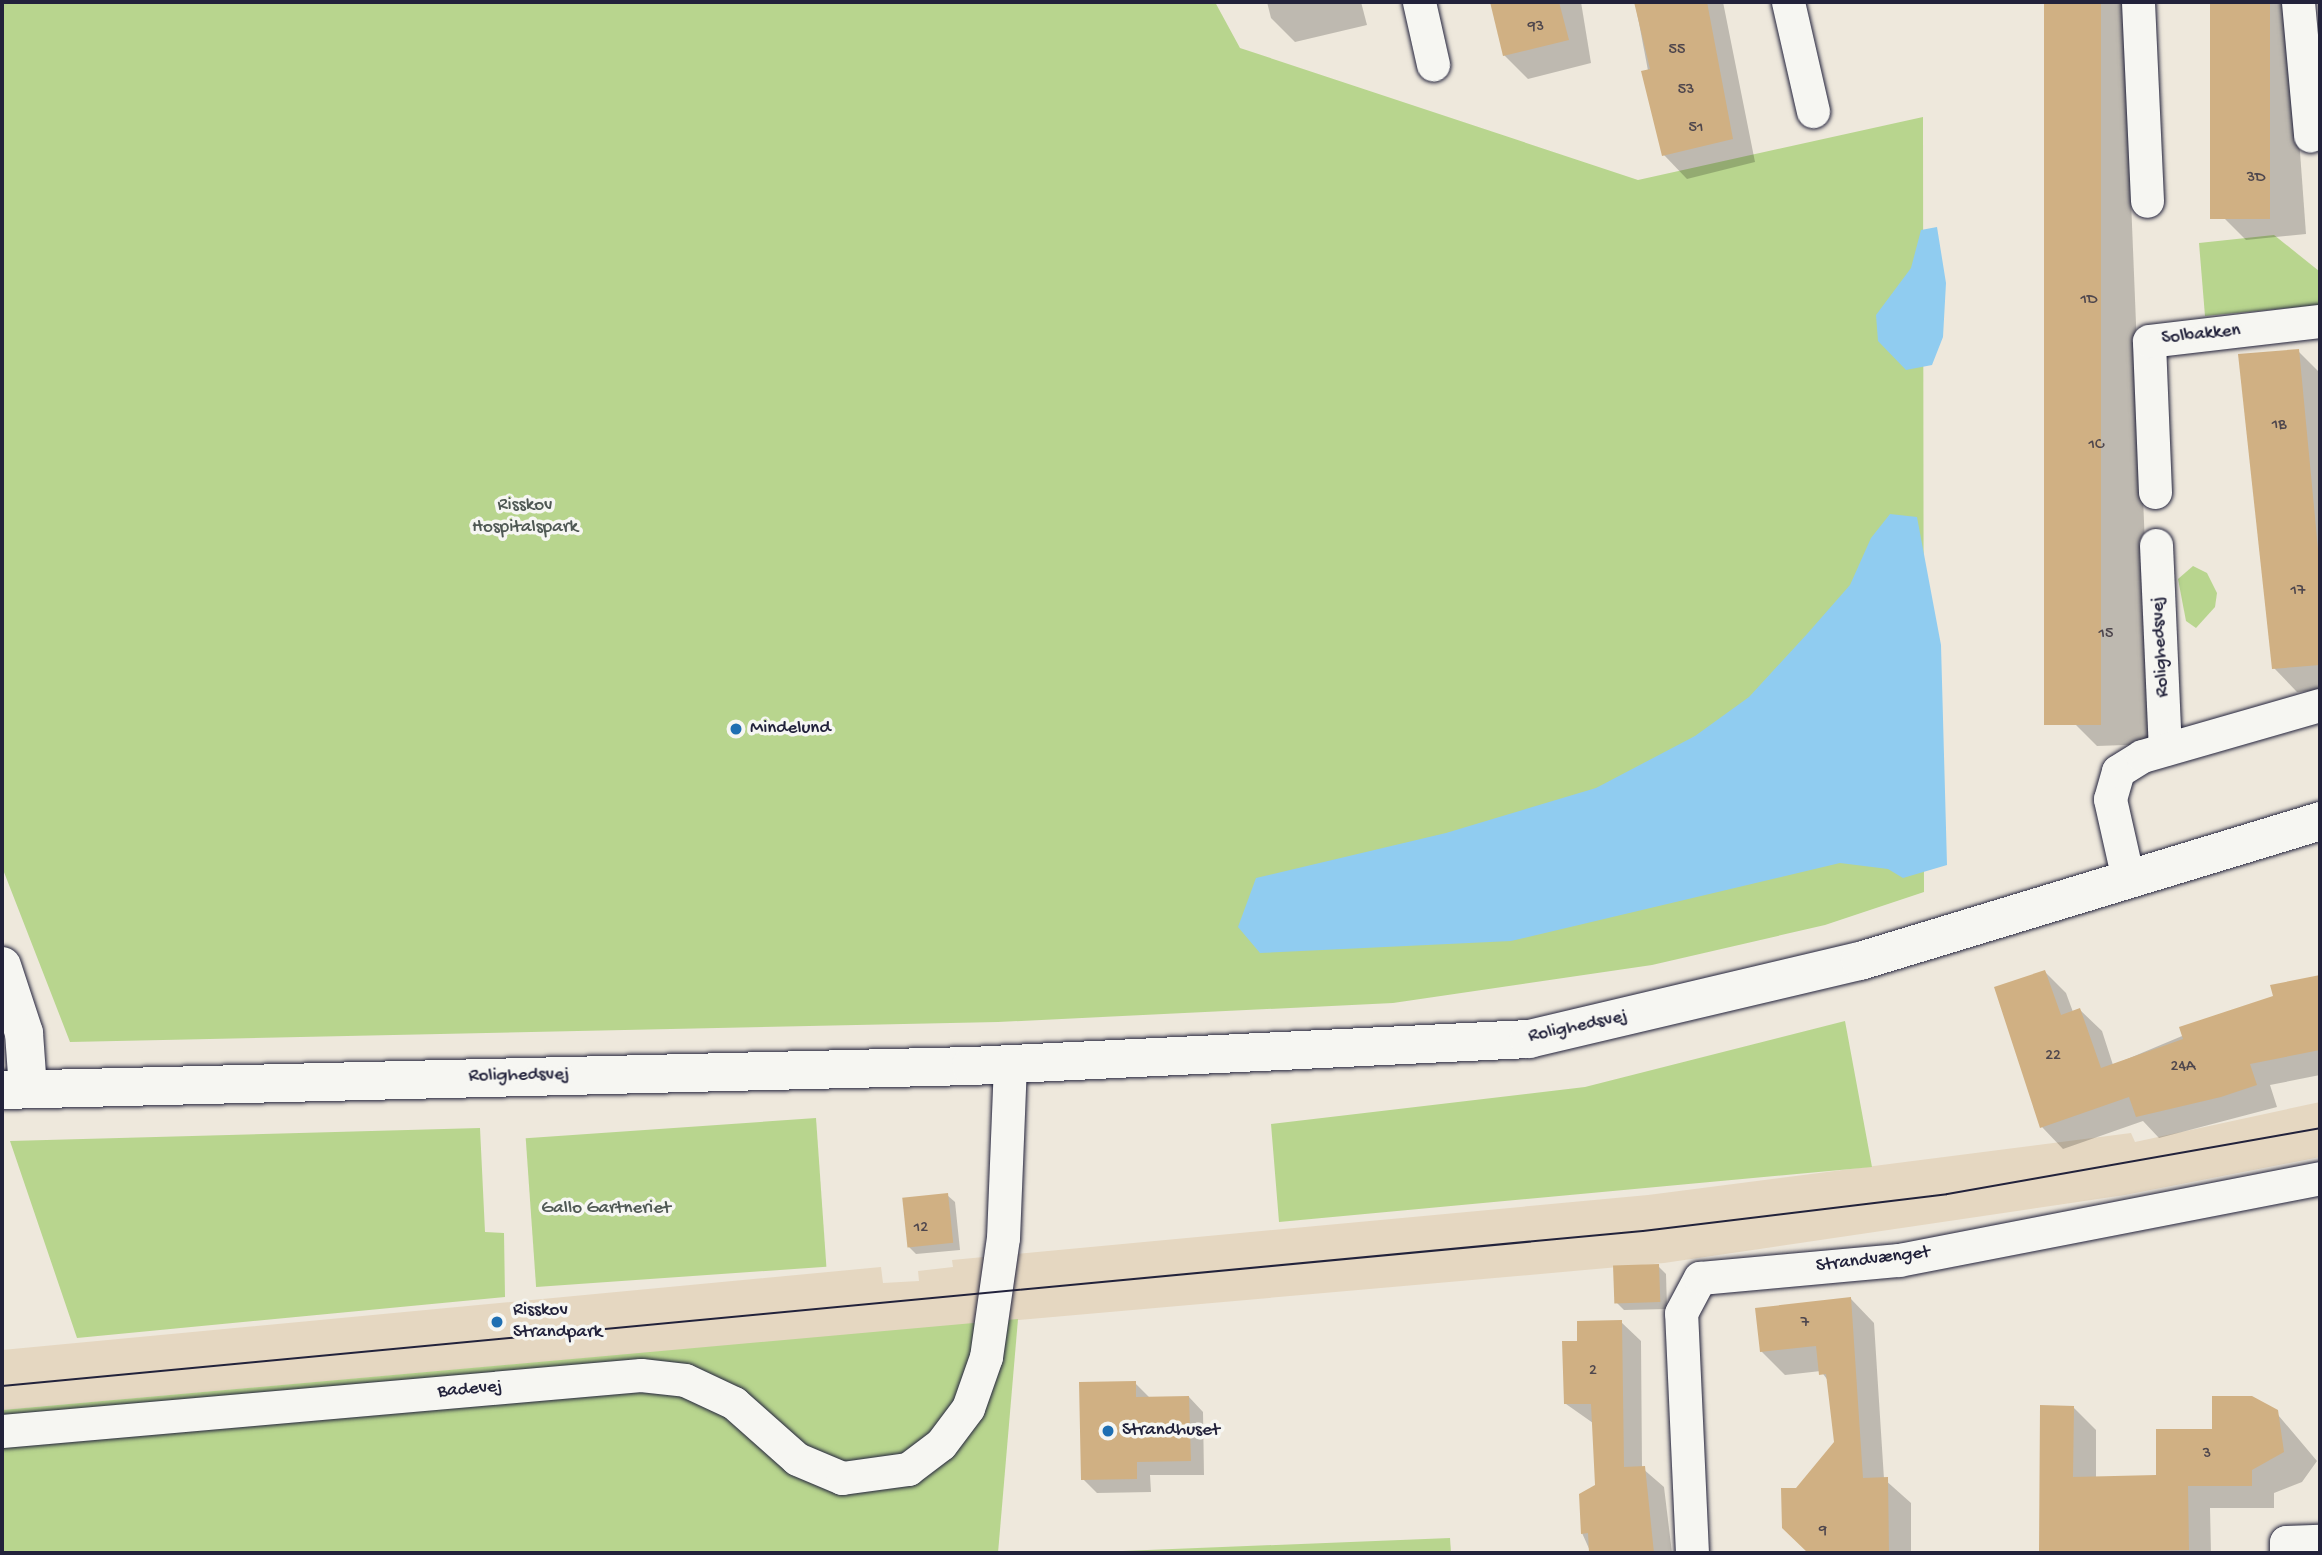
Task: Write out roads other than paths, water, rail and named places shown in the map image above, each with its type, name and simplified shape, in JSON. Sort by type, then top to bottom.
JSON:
[{"type":"street","points":[[1419,2],[1433,64]]},
{"type":"street","points":[[1788,2],[1813,111]]},
{"type":"street","points":[[2138,2],[2147,201]]},
{"type":"street","points":[[2298,2],[2310,135]]},
{"type":"street","name":"Solbakken","points":[[2155,492],[2149,341],[2320,321]]},
{"type":"street","name":"Rolighedsvej","points":[[2156,545],[2165,749]]},
{"type":"street","points":[[2128,879],[2111,784],[2129,762],[2165,749],[2320,705]]},
{"type":"street","name":"Rolighedsvej","points":[[15,1090],[1010,1063],[1529,1039],[1860,961],[2320,821]]},
{"type":"street","points":[[2,966],[24,1034],[15,1090]]},
{"type":"street","name":"Badevej","points":[[2,1431],[641,1375],[685,1380],[734,1403],[797,1460],[842,1478],[908,1469],[941,1444],[968,1408],[986,1357],[1003,1238],[1010,1063]]},
{"type":"street","name":"Strandvænget","points":[[1692,1553],[1681,1313],[1700,1278],[1899,1259],[2320,1178]]},
{"type":"street","points":[[2286,1553],[2286,1542],[2320,1541]]},
{"type":"water","points":[[1937,227],[1946,283],[1943,337],[1932,365],[1906,370],[1878,341],[1876,315],[1911,268],[1921,230]]},
{"type":"water","points":[[1890,514],[1917,517],[1941,645],[1947,865],[1903,878],[1888,869],[1840,863],[1511,941],[1260,953],[1238,927],[1256,878],[1446,833],[1596,788],[1695,736],[1749,697],[1807,634],[1850,585],[1871,538]]},
{"type":"tram line","points":[[2,1386],[1643,1231],[1947,1194],[2320,1128]]},
{"type":"place","name":"Mindelund","points":[[736,729]]},
{"type":"place","name":"Risskov Strandpark","points":[[497,1322]]},
{"type":"place","name":"Strandhuset","points":[[1108,1431]]},
{"type":"park label","name":"Risskov Hospitalspark","points":[[525,517]]},
{"type":"park label","name":"Gallo Gartneriet","points":[[606,1209]]}]
